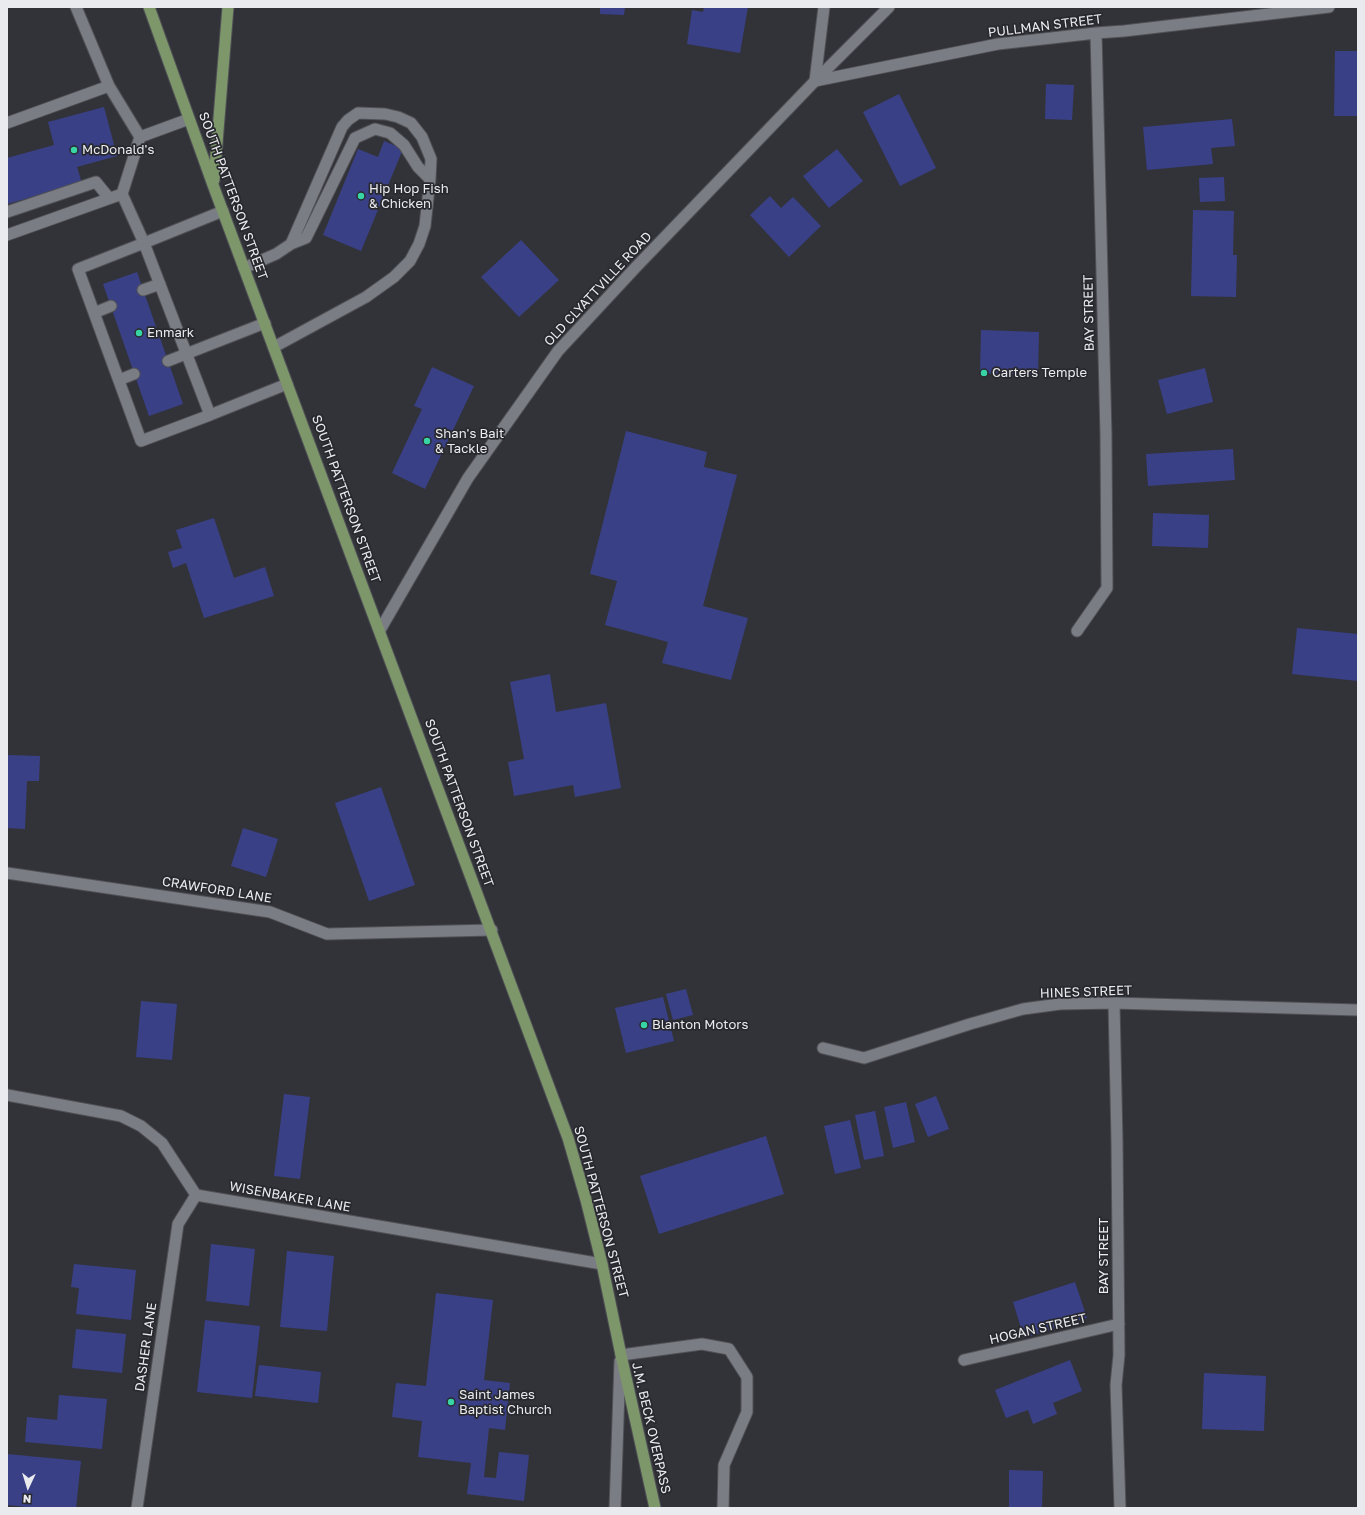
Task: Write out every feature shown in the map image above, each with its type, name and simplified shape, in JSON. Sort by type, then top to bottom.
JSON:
[{"type":"main road","name":"SOUTH PATTERSON STREET","points":[[149,7],[213,185],[492,930],[568,1138],[586,1200],[602,1264],[621,1355]]},
{"type":"main road","points":[[213,185],[228,7]]},
{"type":"main road","name":"J.M. BECK OVERPASS","points":[[621,1355],[655,1508]]},
{"type":"street","points":[[76,7],[109,86],[140,137],[122,194],[144,243],[210,415]]},
{"type":"street","points":[[815,81],[824,7]]},
{"type":"street","name":"OLD CLYATTVILLE ROAD","points":[[380,630],[468,478],[558,350],[815,81],[889,7]]},
{"type":"street","name":"PULLMAN STREET","points":[[815,81],[998,44],[1329,7]]},
{"type":"street","name":"BAY STREET","points":[[1077,631],[1107,588],[1106,435],[1096,33]]},
{"type":"street","points":[[7,124],[109,86]]},
{"type":"street","points":[[274,347],[366,297],[394,277],[410,261],[426,226],[430,179],[430,159],[422,137],[411,123],[398,117],[385,114],[358,113],[348,120],[342,127],[291,244]]},
{"type":"street","points":[[140,137],[190,119]]},
{"type":"street","points":[[244,268],[276,254],[291,244],[306,238],[355,138],[375,129],[390,133],[404,145],[418,167],[430,179]]},
{"type":"street","points":[[7,212],[96,182],[109,198]]},
{"type":"street","points":[[7,235],[122,194]]},
{"type":"street","points":[[223,211],[78,269],[118,380],[141,441],[288,384]]},
{"type":"street","points":[[143,290],[160,284]]},
{"type":"street","points":[[94,313],[110,306]]},
{"type":"street","points":[[168,361],[265,323]]},
{"type":"street","points":[[118,380],[134,374]]},
{"type":"street","name":"CRAWFORD LANE","points":[[7,873],[270,912],[327,934],[492,930]]},
{"type":"street","name":"BAY STREET","points":[[1114,1003],[1119,1324],[1119,1355],[1116,1385],[1120,1508]]},
{"type":"street","name":"HINES STREET","points":[[823,1048],[864,1058],[1022,1009],[1060,1004],[1114,1003],[1358,1010]]},
{"type":"street","points":[[7,1095],[120,1116],[141,1126],[162,1143],[196,1195]]},
{"type":"street","name":"WISENBAKER LANE","points":[[196,1195],[602,1264]]},
{"type":"street","name":"DASHER LANE","points":[[137,1508],[178,1224],[196,1195]]},
{"type":"street","name":"HOGAN STREET","points":[[964,1360],[1119,1324]]},
{"type":"street","points":[[615,1508],[621,1355],[702,1344],[729,1349],[747,1377],[747,1412],[724,1465],[723,1508]]},
{"type":"building","points":[[600,7],[625,7],[624,15],[600,14]]},
{"type":"building","points":[[704,7],[748,7],[740,53],[687,44],[692,10],[703,12]]},
{"type":"building","points":[[1335,51],[1358,51],[1358,116],[1334,116]]},
{"type":"building","points":[[1046,84],[1074,85],[1072,120],[1045,119]]},
{"type":"building","points":[[899,94],[936,168],[900,186],[863,112]]},
{"type":"building","name":"McDonald's","points":[[104,107],[117,156],[77,167],[82,183],[7,204],[7,158],[54,145],[48,122]]},
{"type":"building","points":[[1232,119],[1235,146],[1211,148],[1213,164],[1147,170],[1143,127]]},
{"type":"building","name":"Hip Hop Fish & Chicken","points":[[384,141],[403,149],[361,251],[323,235],[358,149],[378,157]]},
{"type":"building","points":[[837,149],[863,181],[829,208],[803,176]]},
{"type":"building","points":[[1224,177],[1225,201],[1200,202],[1199,178]]},
{"type":"building","points":[[770,196],[781,208],[793,197],[821,226],[789,257],[750,215]]},
{"type":"building","points":[[1193,210],[1234,211],[1233,255],[1237,255],[1236,297],[1191,296]]},
{"type":"building","points":[[521,240],[559,280],[519,317],[481,277]]},
{"type":"building","name":"Enmark","points":[[137,272],[183,404],[149,416],[103,284]]},
{"type":"building","points":[[981,330],[1039,332],[1038,375],[980,373]]},
{"type":"building","name":"Shan's Bait & Tackle","points":[[432,367],[474,386],[425,489],[392,473],[422,409],[414,406]]},
{"type":"building","points":[[1205,368],[1213,402],[1167,414],[1158,380]]},
{"type":"building","points":[[626,431],[707,452],[704,467],[737,475],[703,606],[748,618],[731,680],[662,663],[668,642],[605,625],[617,581],[590,574]]},
{"type":"building","points":[[1233,449],[1235,480],[1148,486],[1146,454]]},
{"type":"building","points":[[1153,513],[1209,515],[1208,548],[1152,546]]},
{"type":"building","points":[[214,518],[234,578],[265,567],[274,596],[204,618],[186,563],[173,568],[168,552],[182,548],[176,530]]},
{"type":"building","points":[[1297,628],[1358,634],[1358,681],[1292,674]]},
{"type":"building","points":[[550,674],[556,712],[606,703],[621,788],[575,797],[573,785],[514,796],[508,762],[524,759],[510,682]]},
{"type":"building","points":[[7,755],[40,756],[39,781],[27,781],[25,829],[7,828]]},
{"type":"building","points":[[381,787],[415,885],[369,901],[335,803]]},
{"type":"building","points":[[243,828],[278,839],[266,877],[231,866]]},
{"type":"building","points":[[686,989],[693,1015],[673,1020],[666,994]]},
{"type":"building","name":"Blanton Motors","points":[[663,997],[674,1041],[626,1053],[615,1008]]},
{"type":"building","points":[[141,1001],[177,1004],[172,1060],[136,1057]]},
{"type":"building","points":[[284,1094],[310,1097],[300,1179],[274,1176]]},
{"type":"building","points":[[936,1096],[949,1129],[928,1137],[915,1104]]},
{"type":"building","points":[[906,1102],[915,1142],[893,1148],[884,1107]]},
{"type":"building","points":[[875,1111],[884,1156],[864,1160],[855,1115]]},
{"type":"building","points":[[850,1120],[861,1168],[835,1174],[824,1126]]},
{"type":"building","points":[[766,1136],[784,1194],[659,1234],[640,1176]]},
{"type":"building","points":[[211,1244],[255,1249],[249,1306],[206,1301]]},
{"type":"building","points":[[287,1251],[334,1256],[327,1331],[280,1327]]},
{"type":"building","points":[[74,1264],[136,1270],[131,1320],[76,1314],[79,1288],[71,1287]]},
{"type":"building","points":[[1075,1282],[1087,1318],[1024,1338],[1013,1302]]},
{"type":"building","name":"Saint James Baptist Church","points":[[436,1293],[493,1300],[484,1380],[510,1383],[505,1430],[489,1428],[484,1477],[496,1478],[499,1452],[529,1455],[524,1501],[467,1494],[471,1463],[418,1457],[422,1421],[392,1417],[396,1383],[426,1386]]},
{"type":"building","points":[[205,1320],[260,1326],[252,1398],[197,1392]]},
{"type":"building","points":[[76,1329],[126,1334],[122,1373],[72,1368]]},
{"type":"building","points":[[1070,1360],[1082,1391],[1053,1403],[1057,1414],[1033,1424],[1028,1410],[1006,1418],[995,1390]]},
{"type":"building","points":[[259,1365],[321,1372],[318,1403],[255,1396]]},
{"type":"building","points":[[1204,1373],[1266,1376],[1264,1431],[1202,1429]]},
{"type":"building","points":[[59,1395],[107,1399],[102,1449],[25,1442],[27,1417],[57,1420]]},
{"type":"building","points":[[7,1454],[81,1461],[76,1508],[37,1508],[7,1505]]},
{"type":"building","points":[[1009,1470],[1043,1471],[1042,1508],[1009,1508]]},
{"type":"place","name":"McDonald's","points":[[74,150]]},
{"type":"place","name":"Hip Hop Fish & Chicken","points":[[361,196]]},
{"type":"place","name":"Enmark","points":[[139,333]]},
{"type":"place","name":"Carters Temple","points":[[984,373]]},
{"type":"place","name":"Shan's Bait & Tackle","points":[[427,441]]},
{"type":"place","name":"Blanton Motors","points":[[644,1025]]},
{"type":"place","name":"Saint James Baptist Church","points":[[451,1402]]}]
